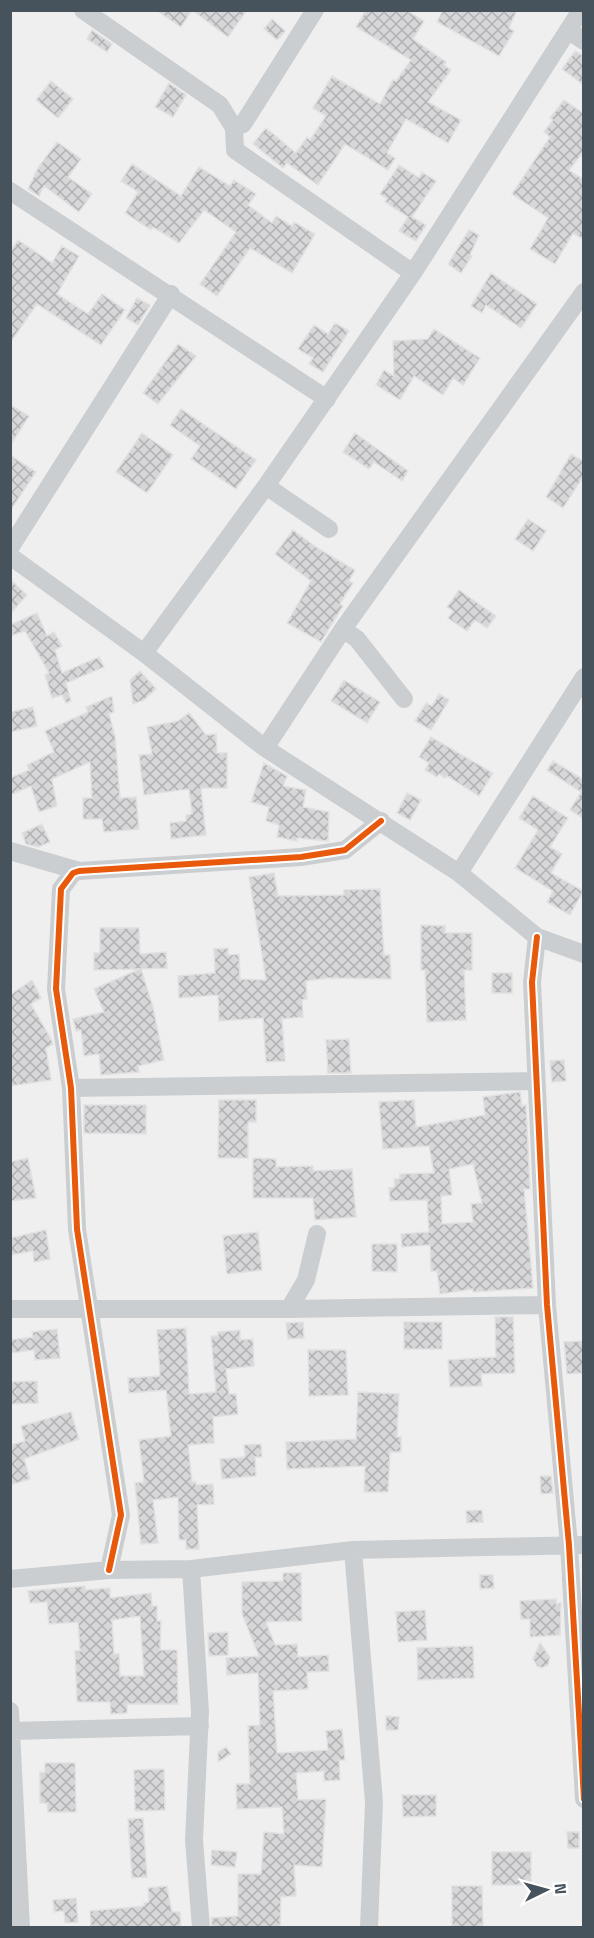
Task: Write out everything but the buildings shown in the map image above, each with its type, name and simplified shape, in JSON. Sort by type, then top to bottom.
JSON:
[{"type":"street","points":[[83,10],[220,105],[234,128],[235,150],[412,273]]},
{"type":"street","points":[[234,128],[243,124],[315,10]]},
{"type":"street","points":[[144,653],[327,399],[412,273],[581,10]]},
{"type":"street","points":[[568,30],[584,41]]},
{"type":"street","points":[[10,190],[327,399]]},
{"type":"street","points":[[265,748],[343,629],[584,292]]},
{"type":"street","points":[[10,548],[171,294]]},
{"type":"street","points":[[266,486],[329,529]]},
{"type":"street","points":[[10,556],[144,653],[265,748],[459,873],[537,937],[584,954]]},
{"type":"street","points":[[343,629],[357,639],[404,699]]},
{"type":"street","points":[[459,873],[584,676]]},
{"type":"street","points":[[109,1570],[121,1515],[77,1229],[71,1088],[56,989],[61,889],[73,873],[79,871],[312,855],[345,850],[381,821]]},
{"type":"street","points":[[10,851],[79,871]]},
{"type":"street","points":[[537,937],[532,982],[548,1305],[576,1545],[584,1800]]},
{"type":"street","points":[[71,1088],[536,1081]]},
{"type":"street","points":[[289,1309],[306,1280],[317,1234]]},
{"type":"street","points":[[10,1309],[289,1309],[548,1305]]},
{"type":"street","points":[[10,1579],[109,1570],[191,1569],[353,1550],[576,1545]]},
{"type":"street","points":[[353,1550],[374,1802],[369,1928]]},
{"type":"street","points":[[191,1569],[200,1726],[194,1840],[201,1928]]},
{"type":"street","points":[[10,1711],[15,1852],[21,1928]]},
{"type":"street","points":[[12,1731],[200,1726]]},
{"type":"cycle path","points":[[109,1570],[121,1515],[77,1229],[71,1088],[56,989],[61,889],[73,873],[79,871],[301,857],[345,850],[381,821]]},
{"type":"cycle path","points":[[537,937],[532,982],[547,1305],[569,1545],[584,1799]]}]
